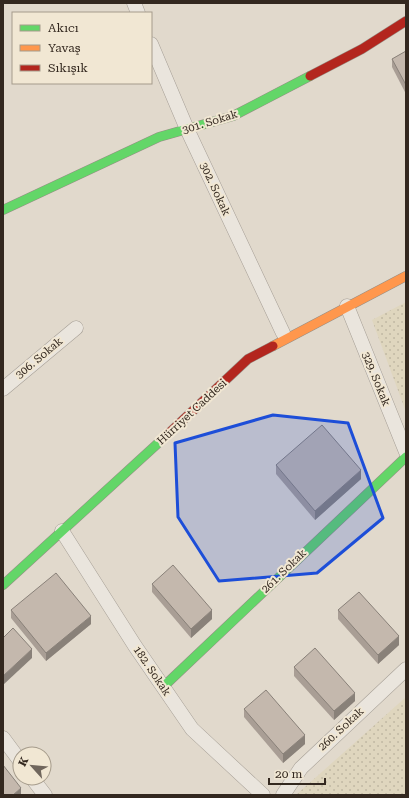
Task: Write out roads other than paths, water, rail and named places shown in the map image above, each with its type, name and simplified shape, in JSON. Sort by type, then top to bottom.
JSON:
[{"type":"street","name":"301. Sokak","points":[[4,206],[159,137],[233,116],[362,48],[406,21]]},
{"type":"street","name":"302. Sokak","points":[[152,46],[187,129],[283,333]]},
{"type":"street","name":"Hürriyet Caddesi","points":[[3,585],[134,466],[248,359],[406,276]]},
{"type":"street","name":"329. Sokak","points":[[347,306],[406,452]]},
{"type":"street","name":"306. Sokak","points":[[3,389],[76,328]]},
{"type":"street","name":"261. Sokak","points":[[163,687],[406,457]]},
{"type":"street","name":"182. Sokak","points":[[62,531],[192,730],[263,795]]},
{"type":"street","name":"260. Sokak","points":[[282,795],[301,768],[406,669]]},
{"type":"street","points":[[3,738],[12,750]]},
{"type":"street","points":[[38,786],[45,795]]}]
